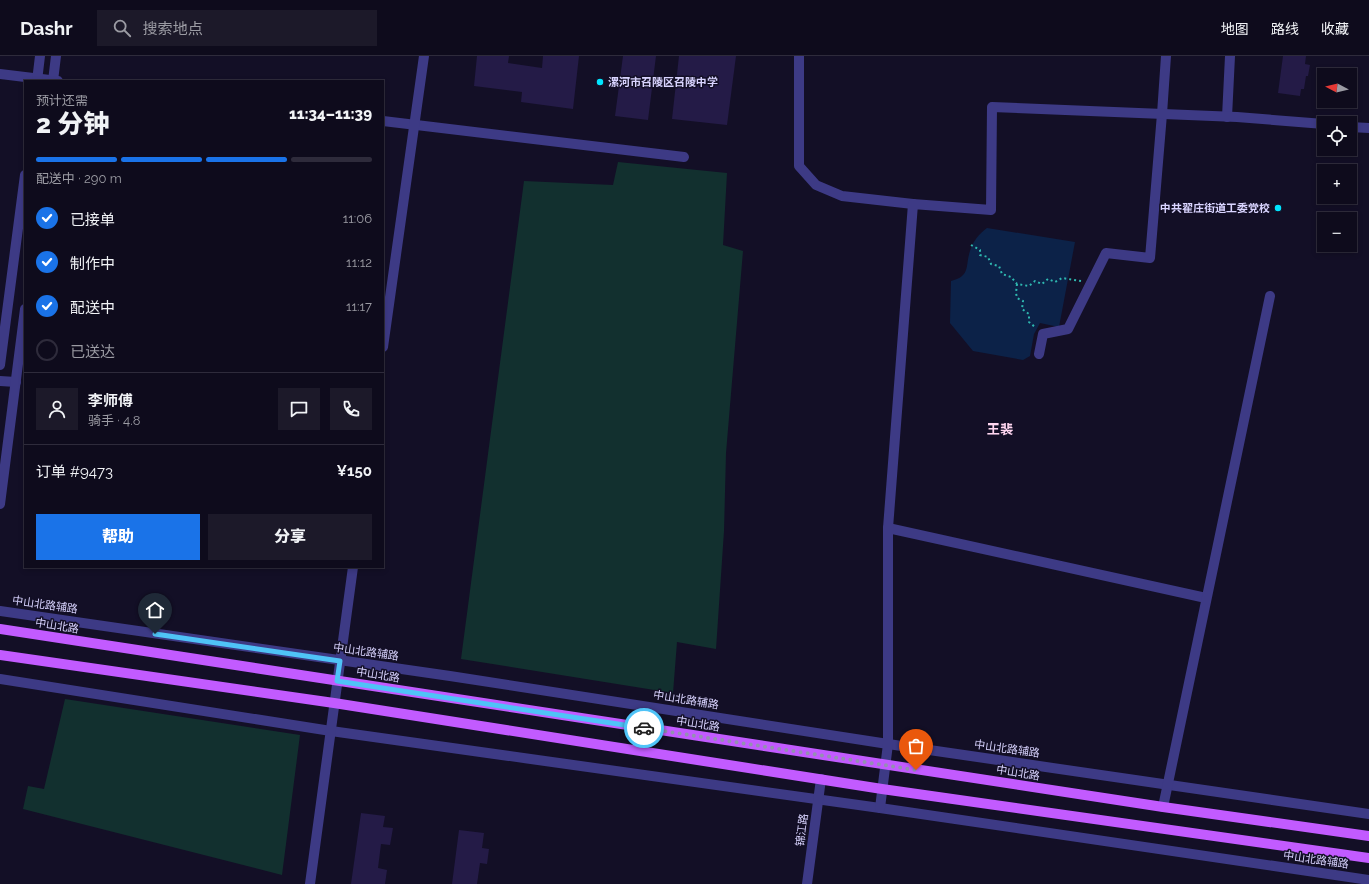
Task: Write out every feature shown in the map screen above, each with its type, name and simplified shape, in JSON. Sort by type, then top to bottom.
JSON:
[{"type":"main road","name":"中山北路","points":[[0,630],[1162,807],[1369,836]]},
{"type":"main road","points":[[0,655],[334,703],[821,780],[1369,858]]},
{"type":"street","points":[[0,74],[37,80],[40,56]]},
{"type":"street","points":[[55,80],[56,56]]},
{"type":"street","points":[[384,340],[424,56]]},
{"type":"street","points":[[799,56],[799,166],[816,185],[842,196],[913,204],[991,210],[992,107],[1227,117],[1317,123]]},
{"type":"street","points":[[1039,354],[1043,334],[1068,329],[1106,253],[1150,258],[1166,56]]},
{"type":"street","points":[[1227,117],[1230,56]]},
{"type":"street","points":[[384,121],[684,158]]},
{"type":"street","points":[[1357,127],[1369,128]]},
{"type":"street","points":[[0,365],[24,183]]},
{"type":"street","points":[[880,808],[888,744],[888,528],[913,204]]},
{"type":"street","points":[[1162,807],[1270,296]]},
{"type":"street","points":[[0,504],[24,317]]},
{"type":"street","points":[[0,380],[16,382]]},
{"type":"street","points":[[888,528],[1206,598]]},
{"type":"street","points":[[310,884],[353,568]]},
{"type":"street","name":"中山北路辅路","points":[[0,611],[607,700],[888,744],[1369,814]]},
{"type":"street","name":"中山北路辅路","points":[[0,680],[331,731],[880,808],[1369,880]]},
{"type":"street","name":"锦江路","points":[[807,884],[821,780]]},
{"type":"path","points":[[971,245],[980,250],[980,255],[988,257],[991,264],[999,266],[1002,274],[1011,276],[1017,284],[1017,298],[1023,301],[1022,309],[1029,314],[1029,322],[1043,334]]},
{"type":"path","points":[[1017,284],[1029,286],[1035,281],[1042,284],[1048,279],[1056,282],[1062,278],[1092,283]]},
{"type":"green space","points":[[618,162],[727,173],[723,245],[743,251],[726,453],[724,531],[716,649],[677,642],[673,693],[461,659],[524,181],[613,185]]},
{"type":"green space","points":[[65,699],[300,735],[282,875],[23,809],[28,786],[44,789]]},
{"type":"water","points":[[987,228],[1075,242],[1059,327],[1040,323],[1034,334],[1030,356],[1023,360],[973,351],[950,323],[951,281],[962,276],[966,270],[973,244],[979,235]]},
{"type":"building","points":[[477,56],[509,56],[508,63],[542,68],[543,56],[579,56],[573,109],[521,102],[522,92],[474,86]]},
{"type":"building","points":[[623,56],[656,56],[648,120],[615,116]]},
{"type":"building","points":[[679,56],[736,56],[727,125],[672,119]]},
{"type":"building","points":[[1283,56],[1306,56],[1305,64],[1310,65],[1308,76],[1306,76],[1304,89],[1301,89],[1300,96],[1278,93]]},
{"type":"building","points":[[361,813],[385,816],[383,827],[393,828],[390,845],[381,844],[378,868],[387,870],[385,884],[351,884]]},
{"type":"building","points":[[459,830],[484,833],[482,848],[489,849],[487,864],[480,863],[477,884],[452,884]]},
{"type":"way so far","points":[[644,728],[916,770]]},
{"type":"place","name":"漯河市召陵区召陵中学","points":[[600,82]]},
{"type":"place","name":"中共翟庄街道工委党校","points":[[1278,208]]},
{"type":"district","name":"王裴","points":[[1000,429]]},
{"type":"route","points":[[155,634],[340,661],[337,681],[644,728]]}]
